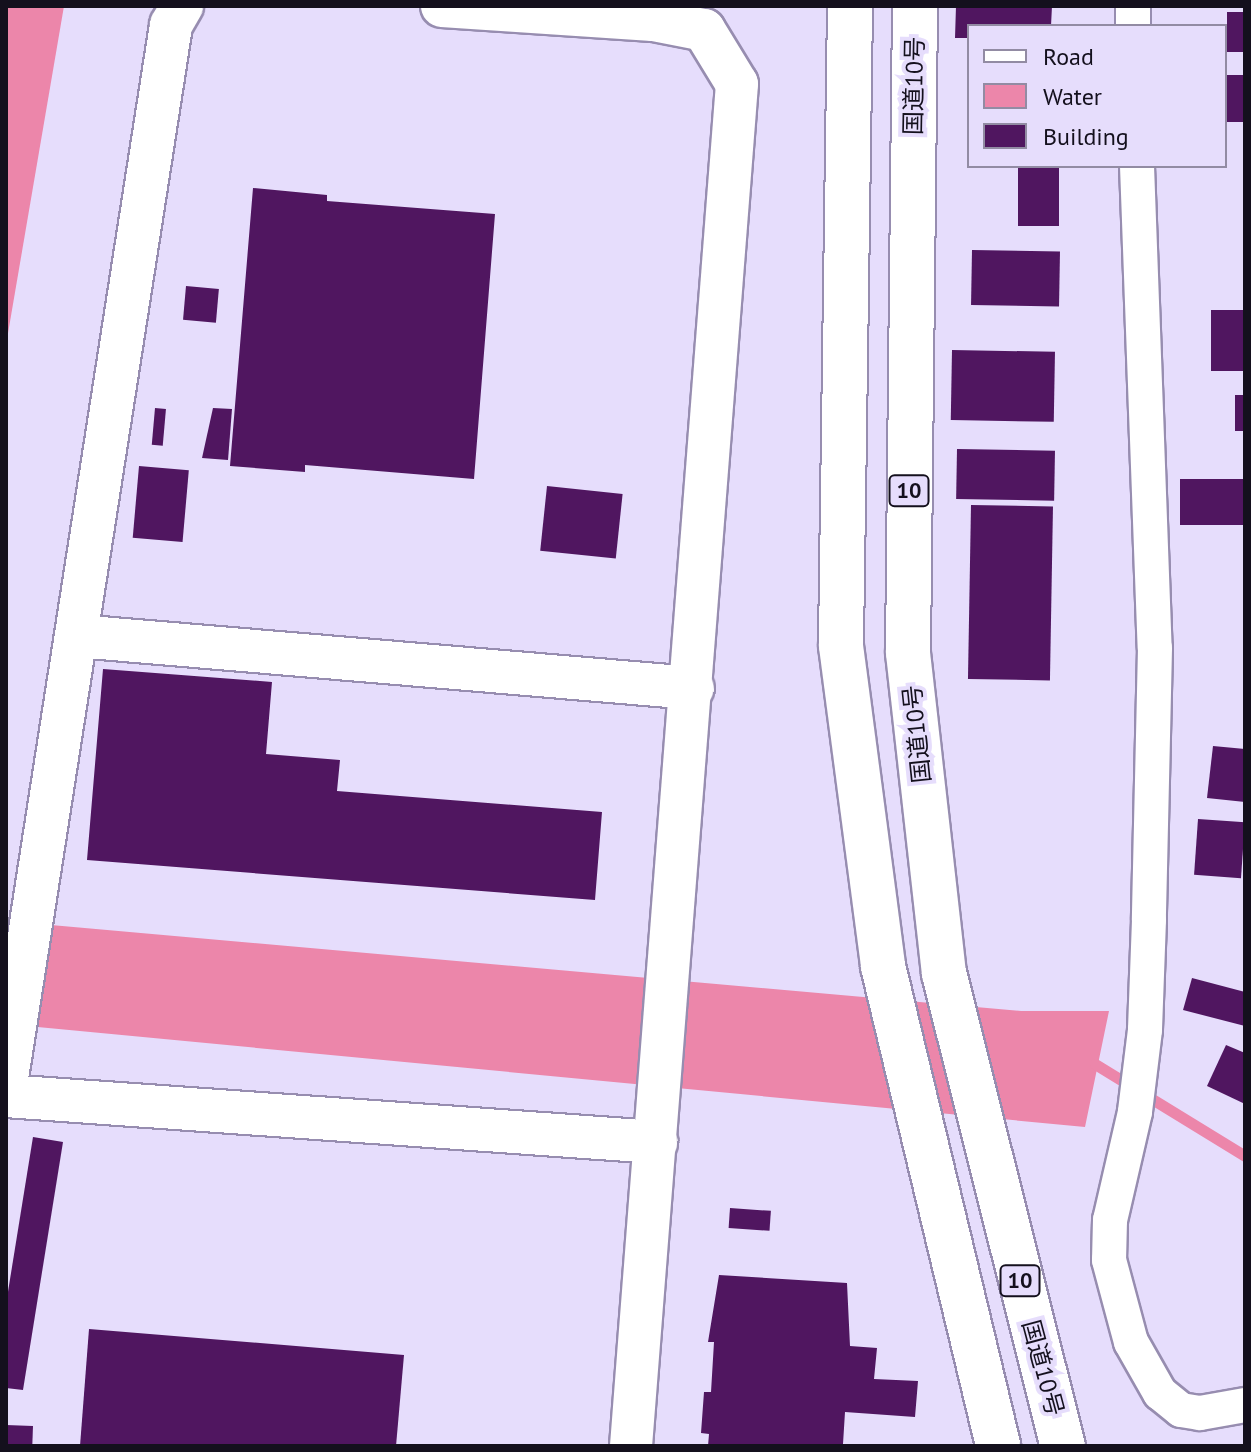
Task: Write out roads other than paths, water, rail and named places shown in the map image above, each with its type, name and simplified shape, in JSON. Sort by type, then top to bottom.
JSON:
[{"type":"highway","name":"10","points":[[850,6],[841,646],[883,966],[917,1120],[998,1446]]},
{"type":"highway","name":"国道10号","points":[[915,6],[908,653],[944,973],[977,1117],[1063,1446]]},
{"type":"street","points":[[182,6],[171,25],[7,1082],[657,1134]]},
{"type":"street","points":[[442,6],[653,13],[704,30],[737,84],[693,688],[631,1446]]},
{"type":"street","points":[[1137,168],[1155,648],[1145,1030],[1135,1112],[1110,1220],[1109,1260],[1131,1342],[1160,1393],[1181,1410],[1221,1413],[1245,1405]]},
{"type":"street","points":[[77,636],[693,688]]},
{"type":"water","points":[[6,6],[64,6],[6,345]]},
{"type":"water","points":[[6,921],[1021,1011],[1109,1011],[1085,1127],[6,1024]]},
{"type":"waterway","points":[[1095,1064],[1245,1156]]}]
